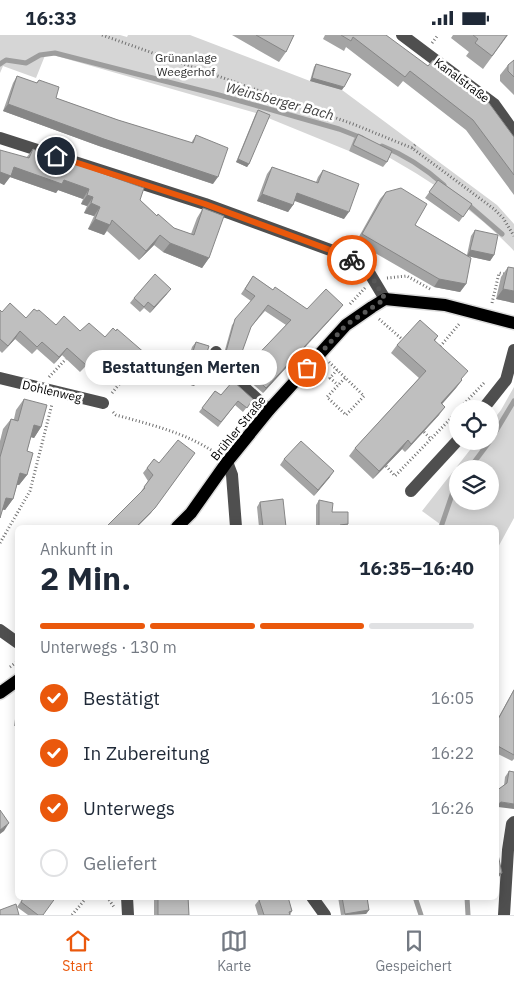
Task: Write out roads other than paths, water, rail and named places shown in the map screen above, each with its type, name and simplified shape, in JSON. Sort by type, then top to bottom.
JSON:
[{"type":"main road","points":[[385,299],[445,305],[514,323]]},
{"type":"main road","name":"Brühler Straße","points":[[179,525],[190,513],[223,458],[346,325],[385,299]]},
{"type":"main road","points":[[0,693],[15,682]]},
{"type":"street","name":"Kanalstraße","points":[[402,35],[494,104],[514,132]]},
{"type":"street","points":[[0,139],[205,204],[341,254],[367,269],[385,299]]},
{"type":"street","points":[[490,400],[506,380],[514,350]]},
{"type":"street","points":[[216,352],[210,370],[233,377],[269,410]]},
{"type":"street","name":"Dohlenweg","points":[[0,378],[103,403]]},
{"type":"street","points":[[411,491],[449,450]]},
{"type":"street","points":[[223,458],[232,475],[236,525]]},
{"type":"street","points":[[0,630],[15,641]]},
{"type":"street","points":[[504,915],[508,851],[514,821]]},
{"type":"street","points":[[127,900],[128,915]]},
{"type":"street","points":[[314,900],[325,915]]},
{"type":"waterway","name":"Weinsberger Bach","points":[[0,64],[6,60],[26,63],[40,55],[55,53],[219,95],[339,129],[362,138]]},
{"type":"waterway","name":"Weinsberger Bach","points":[[382,146],[415,163],[444,185]]},
{"type":"waterway","name":"Weinsberger Bach","points":[[466,203],[502,234]]},
{"type":"waterway","points":[[499,426],[514,401]]},
{"type":"waterway","points":[[476,460],[483,450]]},
{"type":"waterway","points":[[442,525],[449,504]]},
{"type":"waterway","points":[[416,900],[421,915]]},
{"type":"waterway","points":[[467,900],[468,915]]},
{"type":"place","name":"Bestattungen Merten","points":[[307,368]]},
{"type":"park label","name":"Grünanlage Weegerhof","points":[[186,64]]}]
